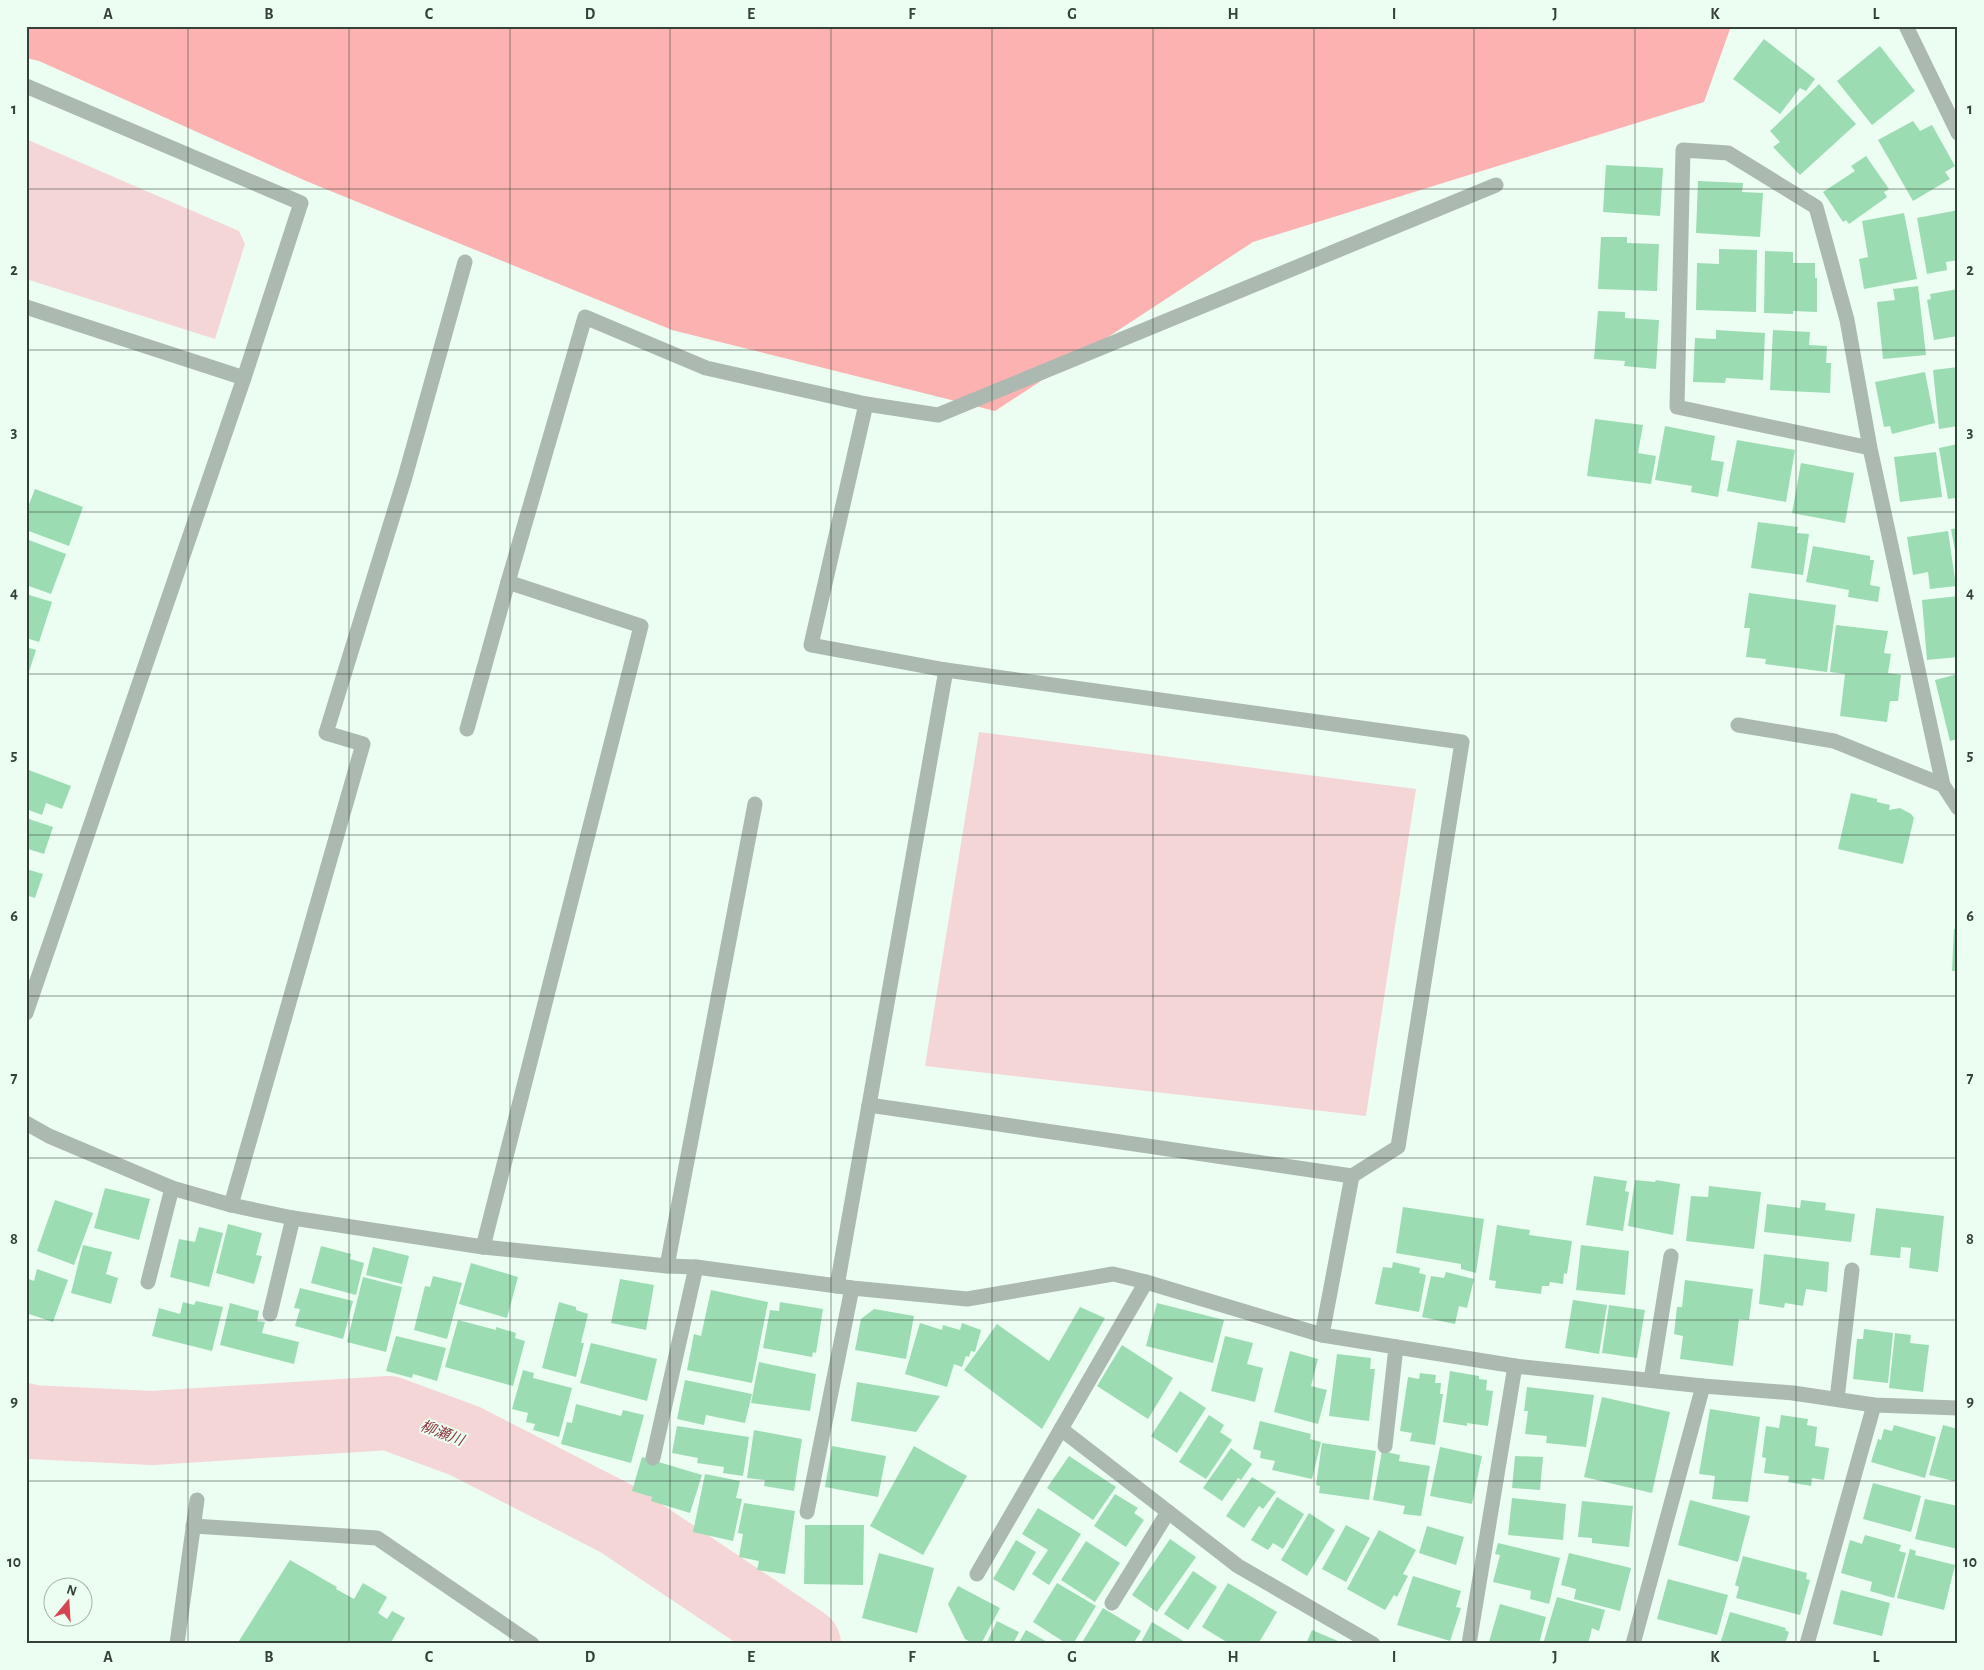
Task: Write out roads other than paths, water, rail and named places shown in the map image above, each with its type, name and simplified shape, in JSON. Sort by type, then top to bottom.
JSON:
[{"type":"street","points":[[1906,26],[1958,133]]},
{"type":"street","points":[[26,86],[301,203],[244,378],[26,1013]]},
{"type":"street","points":[[1870,448],[1678,406],[1683,150],[1728,153],[1816,207],[1847,320],[1870,448],[1943,785],[1958,808]]},
{"type":"street","points":[[466,729],[584,317],[706,368],[866,404],[938,415],[1496,186]]},
{"type":"street","points":[[231,1205],[363,744],[326,732],[405,477],[465,262]]},
{"type":"street","points":[[26,307],[244,378]]},
{"type":"street","points":[[866,404],[811,645],[946,670],[1462,742],[1398,1147],[1352,1176],[869,1105]]},
{"type":"street","points":[[483,1247],[641,626],[508,582]]},
{"type":"street","points":[[807,1512],[845,1287],[869,1105],[946,670]]},
{"type":"street","points":[[1738,724],[1834,741],[1943,785]]},
{"type":"street","points":[[667,1266],[755,804]]},
{"type":"street","points":[[26,1122],[49,1136],[172,1188],[231,1205],[293,1218],[483,1247],[667,1266],[696,1266],[845,1287],[967,1299],[1113,1274],[1146,1282],[1322,1335],[1515,1366],[1703,1386],[1793,1393],[1874,1405],[1958,1408]]},
{"type":"street","points":[[1322,1335],[1352,1176]]},
{"type":"street","points":[[148,1282],[172,1188]]},
{"type":"street","points":[[270,1314],[293,1218]]},
{"type":"street","points":[[1651,1380],[1672,1256]]},
{"type":"street","points":[[653,1458],[696,1266]]},
{"type":"street","points":[[1837,1400],[1852,1270]]},
{"type":"street","points":[[977,1574],[1146,1282]]},
{"type":"street","points":[[1385,1446],[1396,1347]]},
{"type":"street","points":[[1469,1644],[1515,1366]]},
{"type":"street","points":[[1633,1644],[1703,1386]]},
{"type":"street","points":[[1807,1644],[1874,1405]]},
{"type":"street","points":[[1061,1429],[1238,1566],[1373,1644]]},
{"type":"street","points":[[178,1644],[196,1500]]},
{"type":"street","points":[[1112,1603],[1168,1512]]},
{"type":"street","points":[[194,1526],[377,1538],[532,1644]]},
{"type":"waterway","name":"柳瀬川","points":[[26,1420],[31,1422],[152,1428],[389,1413],[465,1441],[619,1520],[804,1644]]}]
